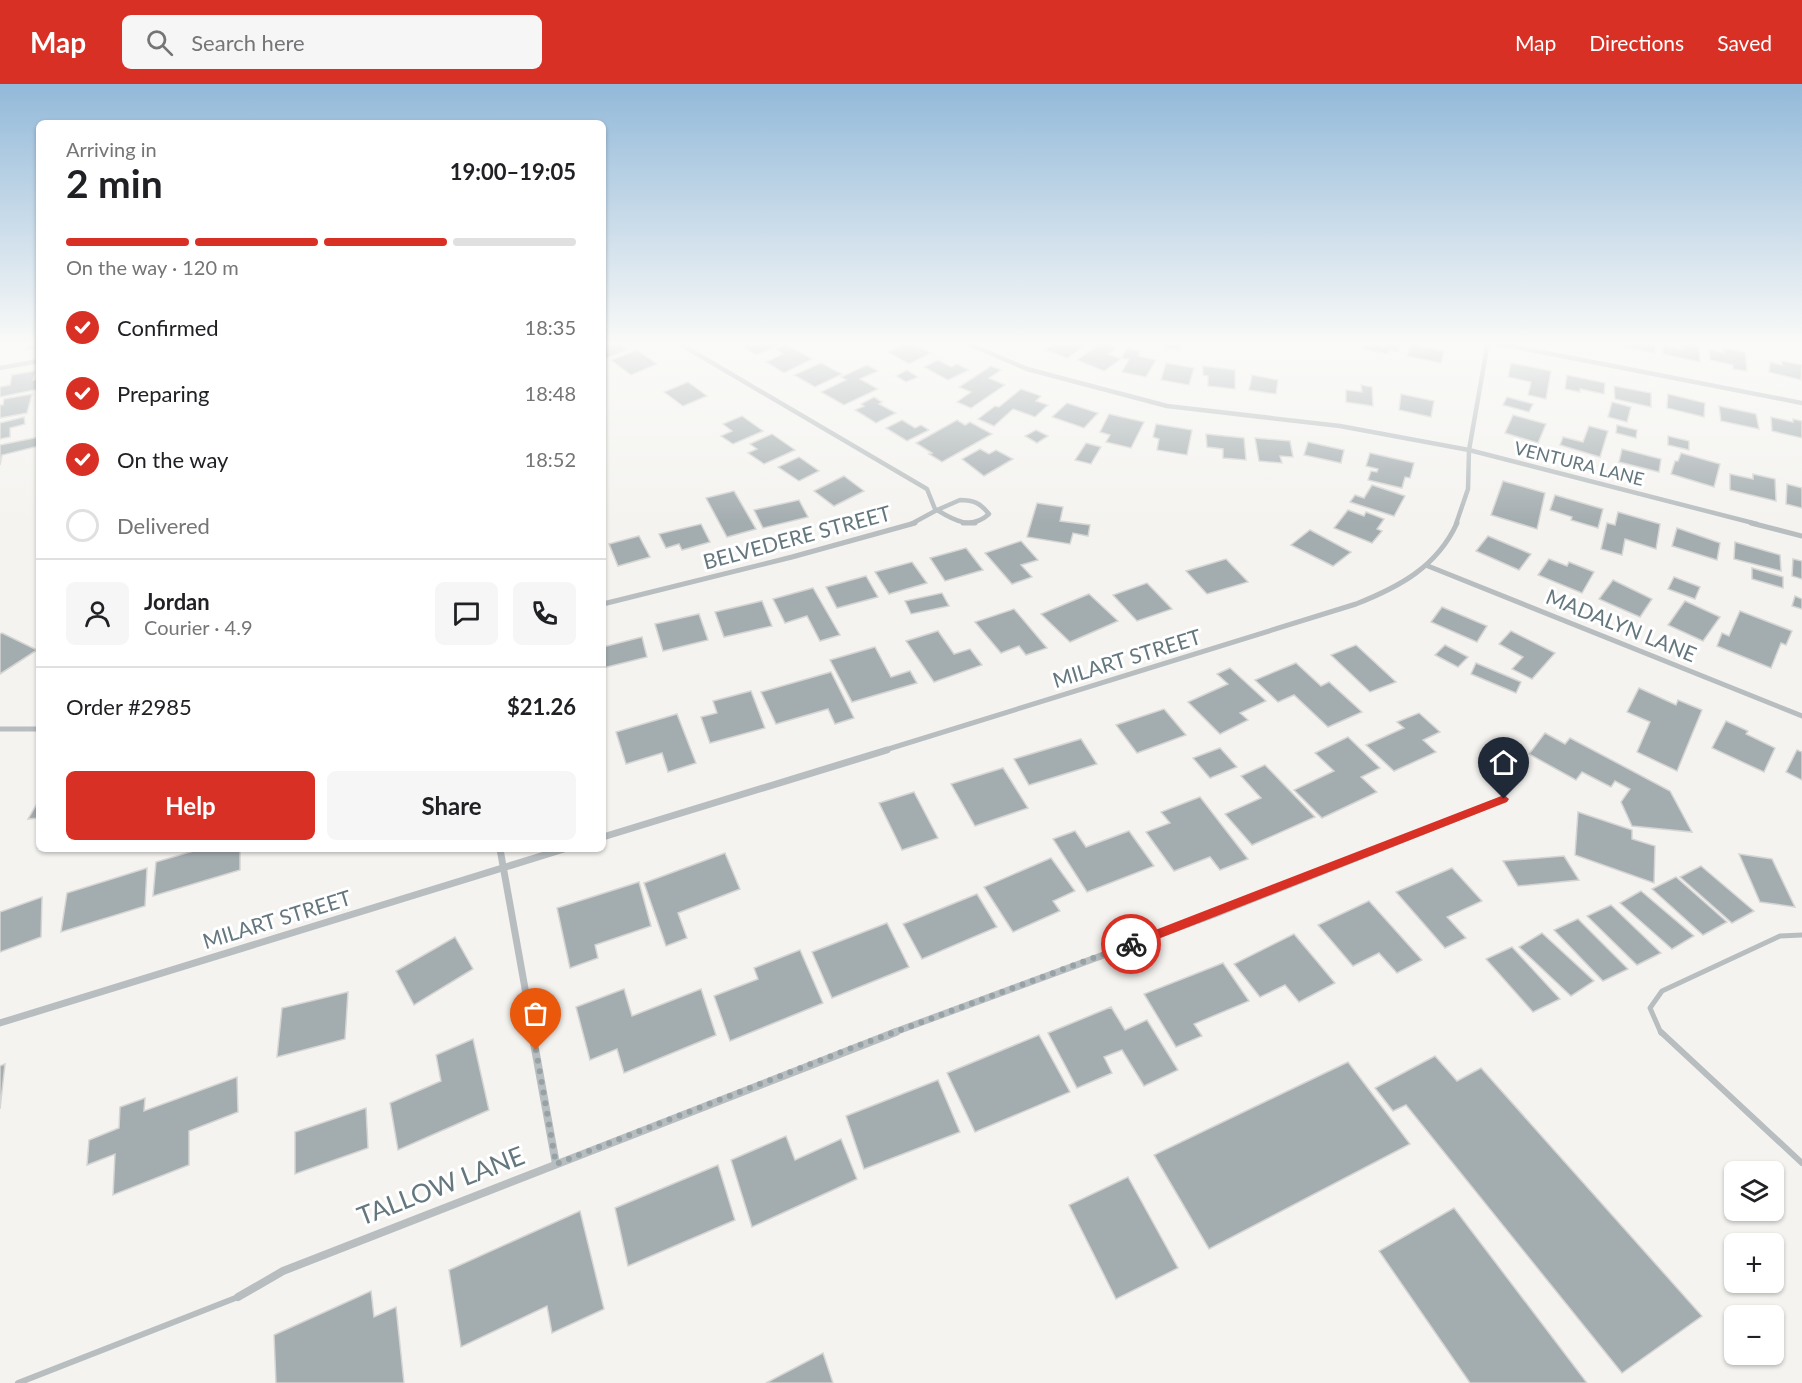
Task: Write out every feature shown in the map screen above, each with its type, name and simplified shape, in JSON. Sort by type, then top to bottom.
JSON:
[{"type":"street","points":[[778,402],[927,489],[936,509]]},
{"type":"street","name":"VENTURA LANE","points":[[1149,402],[1167,406],[1340,426],[1469,450],[1802,536]]},
{"type":"street","name":"MILART STREET","points":[[606,836],[1279,629],[1389,590],[1428,566],[1449,538],[1461,512],[1469,480],[1469,450],[1477,402]]},
{"type":"street","name":"BELVEDERE STREET","points":[[606,603],[754,568],[910,525],[936,509],[955,502],[973,501],[984,505],[989,514],[983,521],[971,524],[956,523],[936,509]]},
{"type":"street","name":"MADALYN LANE","points":[[1428,566],[1802,716]]},
{"type":"street","points":[[0,729],[36,729]]},
{"type":"street","name":"TALLOW LANE","points":[[238,1297],[283,1271],[852,1048],[1215,914],[1504,799]]},
{"type":"street","points":[[500,852],[556,1164]]},
{"type":"street","name":"MILART STREET","points":[[0,1023],[554,852]]},
{"type":"lane","points":[[1802,935],[1780,936],[1662,991],[1650,1008],[1662,1035],[1802,1163]]},
{"type":"lane","points":[[18,1383],[238,1297]]},
{"type":"building","points":[[4,402],[30,402],[27,413],[0,418],[0,405],[3,405]]},
{"type":"building","points":[[677,402],[694,402],[683,406]]},
{"type":"building","points":[[865,402],[881,402],[879,404],[896,413],[876,423],[855,410],[864,406],[861,404]]},
{"type":"building","points":[[958,402],[980,402],[971,408]]},
{"type":"building","points":[[1006,402],[1038,402],[1048,405],[1035,417],[1013,409],[994,426],[978,419],[995,406],[999,407]]},
{"type":"building","points":[[1346,402],[1373,402],[1373,406]]},
{"type":"building","points":[[1400,402],[1434,402],[1431,417],[1399,410]]},
{"type":"building","points":[[1505,402],[1533,404],[1529,412],[1503,405]]},
{"type":"building","points":[[1612,402],[1631,407],[1627,422],[1608,417]]},
{"type":"building","points":[[1627,402],[1651,402],[1651,407]]},
{"type":"building","points":[[1667,402],[1705,403],[1704,417],[1667,408]]},
{"type":"building","points":[[1067,403],[1098,413],[1084,428],[1052,417]]},
{"type":"building","points":[[1719,406],[1756,414],[1759,429],[1721,421]]},
{"type":"building","points":[[1109,414],[1144,422],[1131,448],[1106,442],[1110,435],[1100,432]]},
{"type":"building","points":[[1513,415],[1546,424],[1538,443],[1505,433]]},
{"type":"building","points":[[742,416],[763,431],[733,444],[721,436],[732,431],[723,424]]},
{"type":"building","points":[[24,417],[25,424],[10,428],[10,437],[0,439],[0,423]]},
{"type":"building","points":[[1771,417],[1793,422],[1793,419],[1802,421],[1802,438],[1772,431]]},
{"type":"building","points":[[902,420],[915,428],[921,425],[929,430],[907,441],[886,428]]},
{"type":"building","points":[[957,420],[965,425],[970,422],[992,434],[942,462],[916,443]]},
{"type":"building","points":[[1156,424],[1192,430],[1187,455],[1157,450],[1159,439],[1153,437]]},
{"type":"building","points":[[1617,425],[1637,430],[1636,438],[1616,433]]},
{"type":"building","points":[[1589,426],[1608,431],[1600,457],[1560,445],[1563,437],[1583,442]]},
{"type":"building","points":[[1036,430],[1048,436],[1037,443],[1025,436]]},
{"type":"building","points":[[772,434],[795,450],[764,464],[748,453],[757,449],[750,444]]},
{"type":"building","points":[[1206,434],[1244,438],[1246,460],[1223,458],[1223,449],[1207,447]]},
{"type":"building","points":[[1668,436],[1689,441],[1689,450],[1668,445]]},
{"type":"building","points":[[36,438],[36,447],[2,455],[0,465],[0,445]]},
{"type":"building","points":[[1255,438],[1290,441],[1293,457],[1280,456],[1282,463],[1259,461]]},
{"type":"building","points":[[1308,442],[1344,450],[1341,463],[1304,455]]},
{"type":"building","points":[[1086,443],[1101,447],[1091,464],[1075,460]]},
{"type":"building","points":[[980,449],[989,454],[996,450],[1013,459],[984,476],[962,459]]},
{"type":"building","points":[[1622,449],[1661,459],[1659,472],[1619,462]]},
{"type":"building","points":[[1370,453],[1414,463],[1410,478],[1405,477],[1402,488],[1368,480],[1371,471],[1377,472],[1378,469],[1366,466]]},
{"type":"building","points":[[1681,453],[1720,464],[1714,487],[1671,474],[1675,461],[1678,461]]},
{"type":"building","points":[[799,457],[819,471],[799,481],[778,467]]},
{"type":"building","points":[[1730,474],[1753,479],[1753,474],[1775,479],[1776,501],[1730,490]]},
{"type":"building","points":[[844,476],[864,491],[834,506],[814,491]]},
{"type":"building","points":[[1503,481],[1545,493],[1537,529],[1491,515]]},
{"type":"building","points":[[1787,484],[1802,488],[1802,508],[1786,504]]},
{"type":"building","points":[[1372,485],[1405,496],[1394,516],[1350,502],[1355,495],[1364,498]]},
{"type":"building","points":[[734,491],[756,529],[727,537],[706,498]]},
{"type":"building","points":[[1555,495],[1603,509],[1598,528],[1571,520],[1572,517],[1550,510]]},
{"type":"building","points":[[799,500],[808,517],[763,528],[754,510]]},
{"type":"building","points":[[1037,503],[1063,507],[1060,521],[1090,525],[1088,536],[1073,533],[1070,544],[1027,537]]},
{"type":"building","points":[[1348,510],[1364,516],[1366,512],[1384,519],[1377,529],[1382,531],[1372,543],[1334,528]]},
{"type":"building","points":[[1618,512],[1660,524],[1656,549],[1625,539],[1622,555],[1601,549],[1607,523],[1615,525]]},
{"type":"building","points":[[701,524],[710,542],[682,550],[679,544],[666,548],[659,534]]},
{"type":"building","points":[[1677,528],[1720,543],[1717,560],[1672,546]]},
{"type":"building","points":[[1310,530],[1351,552],[1333,566],[1291,545]]},
{"type":"building","points":[[639,536],[650,557],[618,566],[609,544]]},
{"type":"building","points":[[1488,536],[1531,554],[1519,570],[1476,551]]},
{"type":"building","points":[[1021,541],[1038,560],[1021,565],[1032,577],[1012,584],[985,553]]},
{"type":"building","points":[[1735,542],[1780,555],[1781,571],[1734,559]]},
{"type":"building","points":[[966,548],[983,570],[945,581],[930,558]]},
{"type":"building","points":[[1226,559],[1248,582],[1207,594],[1186,571]]},
{"type":"building","points":[[1549,559],[1567,566],[1569,562],[1594,572],[1582,593],[1538,575]]},
{"type":"building","points":[[1793,559],[1802,561],[1802,579],[1792,576]]},
{"type":"building","points":[[912,562],[927,583],[889,594],[875,572]]},
{"type":"building","points":[[1752,568],[1783,577],[1783,588],[1752,579]]},
{"type":"building","points":[[866,576],[878,597],[837,608],[826,587]]},
{"type":"building","points":[[1674,577],[1700,587],[1695,599],[1668,589]]},
{"type":"building","points":[[1613,580],[1652,599],[1640,617],[1599,599]]},
{"type":"building","points":[[1147,583],[1172,609],[1137,621],[1113,595]]},
{"type":"building","points":[[813,588],[840,635],[820,641],[807,616],[785,623],[773,599]]},
{"type":"building","points":[[942,593],[949,606],[911,614],[905,601]]},
{"type":"building","points":[[1089,594],[1118,621],[1070,642],[1041,614]]},
{"type":"building","points":[[1795,596],[1802,599],[1802,609],[1792,606]]},
{"type":"building","points":[[762,601],[772,626],[724,637],[715,612]]},
{"type":"building","points":[[1685,601],[1720,617],[1703,641],[1668,625]]},
{"type":"building","points":[[1442,607],[1487,626],[1477,642],[1431,622]]},
{"type":"building","points":[[1014,609],[1047,648],[1026,655],[1019,646],[1001,653],[975,622]]},
{"type":"building","points":[[1740,611],[1792,631],[1786,645],[1781,643],[1771,668],[1717,646],[1722,633],[1729,636]]},
{"type":"building","points":[[699,614],[708,640],[663,651],[655,624]]},
{"type":"building","points":[[938,631],[954,654],[970,649],[982,665],[934,682],[906,641]]},
{"type":"building","points":[[1511,631],[1555,653],[1532,679],[1512,669],[1523,657],[1499,644]]},
{"type":"building","points":[[0,634],[36,651],[0,674]]},
{"type":"building","points":[[642,637],[647,657],[606,667],[606,646]]},
{"type":"building","points":[[1356,645],[1396,682],[1370,692],[1331,655]]},
{"type":"building","points":[[1445,645],[1468,657],[1458,667],[1435,655]]},
{"type":"building","points":[[875,647],[891,677],[910,671],[917,683],[852,702],[830,660]]},
{"type":"building","points":[[1296,663],[1321,686],[1329,682],[1362,712],[1328,727],[1294,695],[1278,702],[1255,680]]},
{"type":"building","points":[[1476,663],[1521,682],[1516,693],[1471,674]]},
{"type":"building","points":[[1230,668],[1266,701],[1240,713],[1248,720],[1220,734],[1188,702],[1228,684],[1217,674]]},
{"type":"building","points":[[831,672],[854,718],[835,724],[828,709],[776,724],[761,692]]},
{"type":"building","points":[[1639,688],[1676,705],[1678,700],[1702,710],[1677,771],[1637,752],[1650,722],[1627,712]]},
{"type":"building","points":[[751,691],[765,728],[710,743],[701,717],[717,713],[713,701]]},
{"type":"building","points":[[1164,709],[1186,735],[1137,753],[1116,725]]},
{"type":"building","points":[[1419,713],[1440,732],[1423,740],[1436,752],[1394,771],[1366,745],[1404,728],[1397,722]]},
{"type":"building","points":[[677,714],[696,763],[668,772],[662,753],[626,764],[616,732]]},
{"type":"building","points":[[1726,721],[1748,731],[1746,734],[1775,748],[1764,772],[1712,748]]},
{"type":"building","points":[[1545,733],[1565,744],[1570,738],[1670,791],[1692,832],[1632,826],[1621,802],[1630,789],[1615,781],[1611,787],[1582,772],[1576,780],[1529,754]]},
{"type":"building","points":[[1348,737],[1380,768],[1361,777],[1377,792],[1322,818],[1294,790],[1334,771],[1315,753]]},
{"type":"building","points":[[1081,739],[1097,764],[1029,785],[1014,759]]},
{"type":"building","points":[[1220,748],[1237,767],[1210,778],[1193,758]]},
{"type":"building","points":[[1797,750],[1802,752],[1802,780],[1786,772]]},
{"type":"building","points":[[1265,765],[1315,817],[1252,845],[1225,814],[1261,798],[1241,776]]},
{"type":"building","points":[[1003,768],[1028,808],[975,826],[951,784]]},
{"type":"building","points":[[914,792],[938,838],[902,850],[879,803]]},
{"type":"building","points":[[1200,797],[1248,859],[1220,870],[1210,857],[1174,871],[1146,832],[1170,823],[1161,812]]},
{"type":"building","points":[[36,805],[36,818],[28,819]]},
{"type":"building","points":[[1578,812],[1632,830],[1632,839],[1655,846],[1654,883],[1575,855]]},
{"type":"building","points":[[1075,831],[1086,847],[1129,831],[1154,866],[1087,892],[1053,839]]},
{"type":"building","points":[[190,852],[240,852],[240,870],[153,896],[156,862]]},
{"type":"building","points":[[725,853],[740,889],[678,913],[687,938],[666,946],[644,883]]},
{"type":"building","points":[[1739,854],[1772,859],[1795,907],[1760,902]]},
{"type":"building","points":[[1564,856],[1579,880],[1518,886],[1503,861]]},
{"type":"building","points":[[1051,858],[1075,891],[1053,901],[1060,911],[1013,932],[984,887]]},
{"type":"building","points":[[1701,866],[1754,911],[1732,923],[1680,877]]},
{"type":"building","points":[[147,868],[145,906],[61,932],[67,893]]},
{"type":"building","points":[[1452,868],[1482,901],[1447,917],[1466,938],[1445,948],[1396,892]]},
{"type":"building","points":[[1676,877],[1727,922],[1703,935],[1652,889]]},
{"type":"building","points":[[639,882],[651,926],[595,945],[598,958],[570,968],[557,908]]},
{"type":"building","points":[[1641,891],[1694,936],[1672,949],[1620,903]]},
{"type":"building","points":[[977,894],[997,927],[922,959],[903,924]]},
{"type":"building","points":[[42,897],[41,937],[0,952],[0,912]]},
{"type":"building","points":[[1369,901],[1422,960],[1397,973],[1379,953],[1353,966],[1318,925]]},
{"type":"building","points":[[1611,905],[1661,953],[1637,965],[1587,916]]},
{"type":"building","points":[[1578,919],[1628,969],[1603,981],[1554,930]]},
{"type":"building","points":[[887,923],[909,967],[832,998],[812,952]]},
{"type":"building","points":[[1542,933],[1594,981],[1571,996],[1519,947]]},
{"type":"building","points":[[1294,934],[1335,983],[1299,1002],[1285,985],[1260,997],[1234,964]]},
{"type":"building","points":[[455,937],[473,969],[414,1005],[396,971]]},
{"type":"building","points":[[1512,947],[1560,999],[1533,1012],[1486,959]]},
{"type":"building","points":[[800,950],[823,1003],[730,1041],[714,996],[758,979],[754,968]]},
{"type":"building","points":[[1223,963],[1249,1001],[1194,1024],[1202,1036],[1176,1047],[1144,994]]},
{"type":"building","points":[[624,989],[632,1016],[701,989],[716,1035],[624,1073],[617,1049],[590,1060],[576,1007]]},
{"type":"building","points":[[348,992],[345,1039],[277,1057],[282,1008]]},
{"type":"building","points":[[1111,1007],[1125,1030],[1147,1020],[1178,1070],[1144,1086],[1122,1050],[1104,1057],[1112,1073],[1077,1088],[1048,1033]]},
{"type":"building","points":[[1039,1035],[1070,1092],[975,1132],[947,1073]]},
{"type":"building","points":[[473,1039],[489,1110],[398,1150],[390,1103],[441,1081],[436,1055]]},
{"type":"building","points":[[1435,1056],[1457,1081],[1481,1068],[1702,1316],[1622,1373],[1406,1105],[1393,1111],[1375,1088]]},
{"type":"building","points":[[1348,1062],[1410,1144],[1209,1249],[1154,1155]]},
{"type":"building","points":[[5,1064],[0,1109],[0,1066]]},
{"type":"building","points":[[237,1077],[238,1112],[189,1131],[189,1165],[113,1195],[115,1154],[87,1165],[89,1140],[119,1128],[120,1107],[145,1098],[144,1111]]},
{"type":"building","points":[[938,1080],[960,1132],[864,1169],[846,1116]]},
{"type":"building","points":[[366,1108],[368,1148],[295,1174],[295,1132]]},
{"type":"building","points":[[786,1136],[795,1160],[841,1139],[857,1179],[752,1227],[731,1160]]},
{"type":"building","points":[[718,1165],[735,1220],[628,1266],[615,1208]]},
{"type":"building","points":[[1128,1177],[1178,1268],[1116,1299],[1069,1205]]},
{"type":"building","points":[[1454,1208],[1587,1383],[1470,1383],[1379,1251]]},
{"type":"building","points":[[580,1211],[604,1309],[552,1333],[547,1306],[461,1347],[449,1270]]},
{"type":"building","points":[[371,1291],[374,1317],[396,1307],[404,1383],[276,1383],[274,1335]]},
{"type":"building","points":[[823,1353],[833,1383],[766,1383]]},
{"type":"way so far","points":[[536,1050],[556,1164],[852,1048],[1131,944]]},
{"type":"route","points":[[1131,944],[1215,914],[1504,799]]}]
